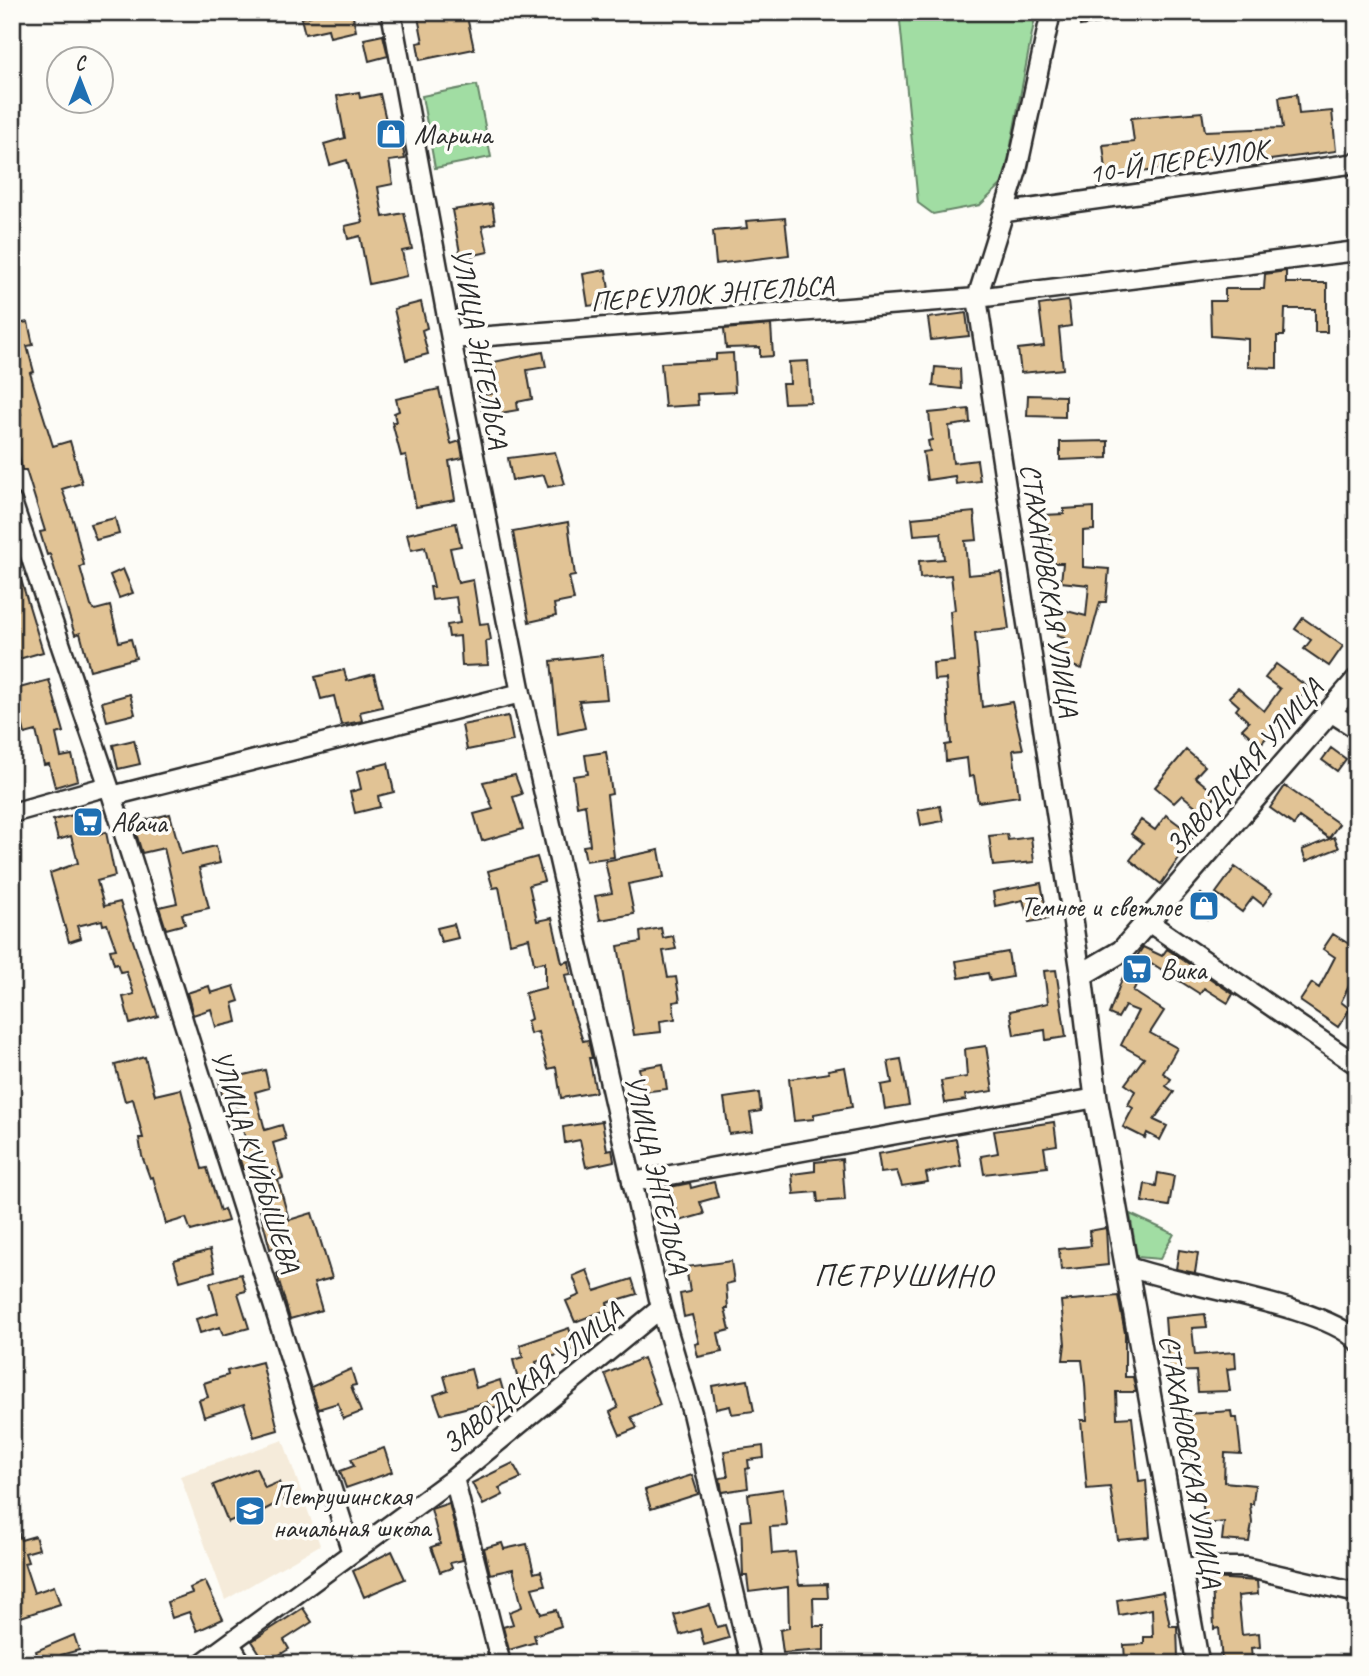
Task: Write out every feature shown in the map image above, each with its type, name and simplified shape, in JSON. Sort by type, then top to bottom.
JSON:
[{"type":"street","name":"УЛИЦА ЭНГЕЛЬСА","points":[[391,12],[451,339],[521,693],[660,1308],[692,1413],[751,1664]]},
{"type":"street","points":[[1051,12],[1006,212],[977,298],[1357,251]]},
{"type":"street","name":"10-Й ПЕРЕУЛОК","points":[[1006,212],[1357,163]]},
{"type":"street","name":"ПЕРЕУЛОК ЭНГЕЛЬСА","points":[[451,339],[977,298]]},
{"type":"street","name":"СТАХАНОВСКАЯ УЛИЦА","points":[[977,298],[1081,975],[1096,1098],[1129,1267],[1198,1664]]},
{"type":"street","name":"УЛИЦА КУЙБЫШЕВА","points":[[12,502],[110,791],[352,1553]]},
{"type":"street","name":"ЗАВОДСКАЯ УЛИЦА","points":[[1081,975],[1110,960],[1147,921],[1357,680]]},
{"type":"street","points":[[12,813],[521,693]]},
{"type":"street","points":[[1329,712],[1357,729]]},
{"type":"street","points":[[1147,921],[1357,1065]]},
{"type":"street","points":[[632,1182],[1096,1098]]},
{"type":"street","points":[[1129,1267],[1158,1278],[1306,1315],[1350,1334],[1357,1341]]},
{"type":"street","name":"ЗАВОДСКАЯ УЛИЦА","points":[[201,1664],[454,1478],[660,1308]]},
{"type":"street","points":[[454,1478],[501,1664]]},
{"type":"street","points":[[1181,1567],[1245,1567],[1357,1593]]},
{"type":"street","points":[[230,1644],[242,1664]]},
{"type":"shaded area","name":"Петрушинская начальная школа","points":[[283,1440],[320,1545],[225,1600],[180,1476]]},
{"type":"green space","points":[[895,12],[1036,12],[1004,182],[980,205],[933,214],[918,203],[900,21]]},
{"type":"green space","points":[[477,85],[491,157],[435,168],[422,96]]},
{"type":"green space","points":[[1130,1214],[1174,1234],[1160,1259],[1137,1257]]},
{"type":"building","points":[[310,12],[352,12],[356,31],[330,37],[328,29],[305,34],[301,18],[311,16]]},
{"type":"building","points":[[417,12],[466,12],[474,49],[420,60],[417,43],[423,42]]},
{"type":"building","points":[[1119,12],[1119,20],[1080,26],[1078,14]]},
{"type":"building","points":[[383,35],[388,56],[369,61],[364,39]]},
{"type":"building","points":[[359,92],[360,98],[380,94],[388,129],[399,127],[405,159],[389,161],[393,184],[378,187],[383,217],[404,213],[412,249],[402,251],[407,276],[369,284],[360,236],[348,239],[345,226],[363,222],[347,160],[330,165],[324,144],[345,138],[337,96]]},
{"type":"building","points":[[1297,94],[1299,114],[1332,111],[1336,151],[1263,161],[1263,158],[1216,162],[1216,158],[1165,164],[1166,168],[1107,178],[1103,145],[1134,142],[1131,118],[1202,112],[1205,131],[1283,128],[1279,97]]},
{"type":"building","points":[[492,204],[495,223],[482,226],[488,252],[461,258],[452,210]]},
{"type":"building","points":[[785,218],[789,255],[716,264],[713,231],[747,228],[746,221]]},
{"type":"building","points":[[606,270],[611,303],[588,306],[583,274]]},
{"type":"building","points":[[1286,271],[1286,283],[1327,283],[1327,332],[1315,332],[1315,309],[1285,309],[1284,336],[1277,336],[1277,368],[1248,367],[1248,339],[1211,336],[1210,301],[1225,301],[1225,289],[1264,289],[1265,274]]},
{"type":"building","points":[[1068,301],[1071,326],[1059,328],[1063,369],[1021,373],[1018,349],[1044,346],[1039,305]]},
{"type":"building","points":[[421,302],[427,328],[422,330],[428,354],[406,360],[394,309]]},
{"type":"building","points":[[966,313],[969,336],[931,340],[928,318]]},
{"type":"building","points":[[28,322],[33,345],[27,346],[34,372],[30,373],[53,446],[70,441],[82,483],[62,489],[74,523],[84,565],[80,567],[91,606],[95,610],[110,606],[119,642],[131,639],[136,658],[90,670],[80,633],[75,635],[50,554],[47,555],[40,532],[45,531],[26,470],[22,470],[12,422],[12,416],[21,414],[12,387],[12,325]]},
{"type":"building","points":[[771,325],[773,356],[760,357],[760,347],[726,348],[724,329]]},
{"type":"building","points":[[543,352],[546,367],[527,370],[532,399],[517,402],[518,410],[483,416],[479,396],[500,392],[494,362]]},
{"type":"building","points":[[733,353],[735,392],[697,394],[698,405],[665,407],[661,363],[716,360],[716,354]]},
{"type":"building","points":[[808,361],[811,402],[784,403],[782,384],[790,384],[789,362]]},
{"type":"building","points":[[935,367],[960,369],[961,389],[933,386]]},
{"type":"building","points":[[439,389],[451,444],[460,441],[463,458],[449,461],[455,500],[416,507],[406,455],[401,456],[392,422],[396,422],[394,413],[399,411],[396,399]]},
{"type":"building","points":[[1028,395],[1065,396],[1065,417],[1027,416]]},
{"type":"building","points":[[969,409],[970,423],[949,426],[953,463],[977,460],[980,481],[956,484],[955,476],[927,480],[923,452],[930,451],[928,441],[932,440],[929,413]]},
{"type":"building","points":[[1108,441],[1108,458],[1060,460],[1060,442]]},
{"type":"building","points":[[555,452],[565,484],[548,487],[544,475],[512,480],[508,458]]},
{"type":"building","points":[[1094,507],[1094,530],[1083,531],[1083,567],[1109,569],[1106,602],[1100,602],[1082,669],[1057,661],[1064,638],[1057,636],[1063,610],[1086,616],[1089,585],[1061,582],[1063,563],[1049,563],[1049,532],[1044,532],[1044,515],[1064,514],[1064,509]]},
{"type":"building","points":[[974,512],[977,540],[965,541],[968,575],[1001,572],[1009,629],[975,633],[982,707],[1012,702],[1023,749],[1013,750],[1019,796],[978,802],[974,776],[969,777],[967,758],[946,761],[945,745],[951,744],[946,679],[934,680],[933,663],[954,661],[950,611],[955,610],[951,575],[920,578],[919,561],[944,559],[941,533],[914,535],[912,518]]},
{"type":"building","points":[[115,518],[119,534],[96,540],[90,524]]},
{"type":"building","points":[[568,522],[575,576],[569,577],[574,600],[554,604],[556,616],[529,622],[513,532]]},
{"type":"building","points":[[456,523],[461,546],[450,548],[458,583],[473,580],[480,624],[488,623],[491,640],[486,641],[488,665],[462,666],[460,636],[449,637],[447,625],[460,623],[456,597],[432,600],[430,587],[434,587],[425,547],[411,550],[407,534]]},
{"type":"building","points":[[16,563],[43,652],[12,661],[12,564]]},
{"type":"building","points":[[123,569],[133,593],[119,598],[110,575]]},
{"type":"building","points":[[1303,618],[1343,646],[1329,666],[1304,649],[1311,640],[1295,629]]},
{"type":"building","points":[[602,655],[607,699],[579,701],[585,728],[558,734],[551,661]]},
{"type":"building","points":[[1276,664],[1309,688],[1260,745],[1242,729],[1249,722],[1236,710],[1239,706],[1229,697],[1238,688],[1264,711],[1280,689],[1265,678]]},
{"type":"building","points":[[344,670],[347,681],[374,674],[382,707],[360,712],[362,721],[341,725],[334,696],[321,699],[315,677]]},
{"type":"building","points":[[49,680],[64,732],[56,734],[61,757],[72,755],[78,780],[55,787],[49,764],[44,765],[36,731],[25,734],[19,709],[12,711],[12,690]]},
{"type":"building","points":[[130,694],[135,714],[107,721],[102,702]]},
{"type":"building","points":[[508,716],[513,741],[467,750],[462,725]]},
{"type":"building","points":[[134,740],[140,764],[118,769],[113,745]]},
{"type":"building","points":[[1331,748],[1346,759],[1337,771],[1322,760]]},
{"type":"building","points":[[1186,750],[1205,766],[1195,777],[1217,795],[1203,812],[1182,795],[1174,803],[1155,787]]},
{"type":"building","points":[[606,752],[612,794],[607,795],[614,857],[586,861],[583,846],[590,845],[585,804],[577,806],[573,776],[588,774],[585,755]]},
{"type":"building","points":[[388,763],[394,792],[378,796],[380,807],[355,813],[350,792],[361,789],[357,771]]},
{"type":"building","points":[[515,775],[522,794],[513,797],[523,829],[482,841],[474,814],[493,809],[483,782]]},
{"type":"building","points":[[1285,786],[1339,824],[1329,838],[1299,817],[1294,825],[1270,808]]},
{"type":"building","points":[[940,806],[943,821],[921,825],[918,810]]},
{"type":"building","points":[[93,810],[99,834],[106,832],[115,876],[97,881],[104,906],[120,902],[158,1016],[130,1024],[123,997],[134,994],[126,971],[120,972],[117,963],[114,964],[110,950],[116,949],[107,924],[103,925],[102,920],[77,926],[81,938],[69,942],[50,873],[78,863],[71,836],[58,840],[53,820]]},
{"type":"building","points":[[170,814],[181,854],[216,846],[220,863],[199,868],[209,908],[182,914],[185,924],[166,929],[159,907],[177,903],[164,848],[142,853],[133,823]]},
{"type":"building","points":[[1166,815],[1194,836],[1161,884],[1130,860],[1143,843],[1131,834],[1141,820],[1155,830]]},
{"type":"building","points":[[1007,834],[1008,840],[1031,837],[1034,862],[993,866],[989,836]]},
{"type":"building","points":[[1334,837],[1339,848],[1306,861],[1302,850]]},
{"type":"building","points":[[659,850],[664,877],[628,884],[634,914],[600,920],[595,896],[612,893],[605,861]]},
{"type":"building","points":[[537,857],[544,881],[529,885],[537,921],[552,918],[562,963],[569,961],[571,974],[565,975],[572,1009],[583,1041],[588,1040],[596,1092],[561,1098],[556,1067],[548,1069],[538,1032],[530,1034],[527,1021],[531,1019],[525,993],[545,988],[545,962],[534,964],[529,938],[510,943],[499,887],[493,888],[488,871]]},
{"type":"building","points":[[1235,867],[1272,893],[1263,905],[1253,897],[1242,912],[1216,893]]},
{"type":"building","points":[[1041,883],[1048,919],[1029,922],[1023,900],[995,906],[993,892]]},
{"type":"building","points":[[1201,894],[1217,908],[1207,919],[1192,905]]},
{"type":"building","points":[[454,924],[458,938],[441,942],[437,928]]},
{"type":"building","points":[[661,928],[663,938],[673,936],[676,949],[663,951],[668,978],[676,977],[680,1001],[673,1002],[675,1019],[660,1021],[661,1032],[634,1035],[618,946],[641,942],[640,932]]},
{"type":"building","points":[[1333,934],[1357,949],[1357,970],[1341,1002],[1350,1009],[1338,1027],[1300,1001],[1312,983],[1319,988],[1335,957],[1323,949]]},
{"type":"building","points":[[1143,947],[1162,956],[1167,949],[1233,994],[1228,1003],[1204,988],[1200,994],[1148,961],[1133,991],[1164,1011],[1150,1033],[1177,1048],[1163,1073],[1171,1079],[1166,1086],[1174,1092],[1154,1120],[1167,1126],[1160,1140],[1147,1133],[1145,1138],[1123,1127],[1133,1108],[1128,1105],[1135,1091],[1125,1084],[1144,1058],[1121,1045],[1138,1011],[1125,1006],[1118,1018],[1109,1014],[1122,979]]},
{"type":"building","points":[[1008,952],[1012,977],[990,981],[988,973],[959,978],[956,961]]},
{"type":"building","points":[[1056,970],[1066,1037],[1046,1040],[1045,1030],[1014,1035],[1010,1011],[1048,1003],[1044,971]]},
{"type":"building","points":[[209,986],[211,993],[234,986],[239,1001],[233,1003],[237,1022],[216,1027],[211,1009],[193,1015],[187,993]]},
{"type":"building","points":[[986,1046],[993,1091],[965,1095],[966,1100],[945,1103],[941,1081],[967,1077],[965,1049]]},
{"type":"building","points":[[145,1057],[155,1095],[181,1089],[202,1169],[207,1168],[220,1211],[224,1209],[228,1221],[191,1231],[186,1218],[166,1224],[153,1177],[150,1178],[142,1156],[139,1138],[143,1138],[133,1099],[125,1101],[115,1065]]},
{"type":"building","points":[[901,1059],[909,1105],[885,1109],[881,1085],[892,1083],[888,1061]]},
{"type":"building","points":[[663,1064],[667,1089],[643,1092],[639,1068]]},
{"type":"building","points":[[845,1067],[852,1107],[814,1114],[814,1119],[794,1121],[789,1079],[829,1073],[828,1070]]},
{"type":"building","points":[[265,1070],[269,1088],[255,1092],[265,1130],[282,1125],[286,1139],[273,1143],[283,1178],[278,1180],[289,1220],[312,1213],[332,1278],[314,1283],[322,1310],[290,1319],[277,1274],[297,1269],[290,1243],[270,1249],[249,1168],[243,1169],[237,1151],[248,1147],[233,1097],[223,1099],[219,1081]]},
{"type":"building","points":[[759,1093],[761,1111],[750,1113],[753,1131],[729,1134],[724,1098]]},
{"type":"building","points":[[602,1121],[607,1150],[612,1149],[614,1161],[586,1167],[580,1140],[565,1143],[563,1127]]},
{"type":"building","points":[[1054,1122],[1057,1145],[1044,1147],[1047,1167],[984,1174],[981,1156],[998,1153],[994,1131]]},
{"type":"building","points":[[956,1139],[961,1166],[926,1173],[928,1182],[902,1186],[897,1171],[881,1173],[878,1154]]},
{"type":"building","points":[[842,1159],[845,1200],[818,1202],[817,1192],[794,1194],[792,1174],[815,1171],[815,1162]]},
{"type":"building","points":[[1158,1173],[1174,1176],[1169,1206],[1142,1202],[1145,1184],[1156,1186]]},
{"type":"building","points":[[714,1182],[718,1197],[700,1202],[704,1214],[679,1221],[670,1187],[690,1183],[691,1188]]},
{"type":"building","points":[[1106,1228],[1108,1265],[1061,1270],[1059,1249],[1091,1246],[1089,1231]]},
{"type":"building","points":[[210,1250],[215,1271],[180,1281],[174,1260]]},
{"type":"building","points":[[1179,1250],[1198,1253],[1195,1273],[1176,1269]]},
{"type":"building","points":[[731,1261],[734,1282],[726,1284],[728,1309],[725,1309],[730,1330],[718,1333],[722,1352],[698,1357],[695,1344],[699,1343],[692,1315],[684,1317],[680,1294],[690,1292],[686,1267]]},
{"type":"building","points":[[587,1270],[595,1291],[632,1279],[637,1294],[607,1303],[609,1309],[575,1322],[566,1301],[580,1295],[573,1276]]},
{"type":"building","points":[[241,1274],[246,1291],[238,1293],[249,1328],[223,1335],[220,1327],[200,1333],[196,1319],[218,1313],[210,1283]]},
{"type":"building","points":[[1118,1296],[1125,1333],[1125,1377],[1133,1377],[1136,1392],[1116,1392],[1117,1418],[1132,1417],[1139,1481],[1146,1480],[1150,1537],[1118,1540],[1110,1487],[1087,1489],[1081,1420],[1087,1420],[1082,1360],[1063,1360],[1065,1344],[1061,1301]]},
{"type":"building","points":[[1205,1314],[1207,1327],[1192,1328],[1195,1355],[1235,1352],[1236,1368],[1227,1369],[1230,1391],[1198,1392],[1196,1371],[1169,1372],[1165,1318]]},
{"type":"building","points":[[569,1328],[576,1349],[536,1362],[540,1378],[519,1384],[513,1360],[523,1357],[520,1345]]},
{"type":"building","points":[[643,1358],[660,1405],[631,1417],[637,1428],[620,1435],[610,1412],[618,1408],[605,1374]]},
{"type":"building","points":[[262,1362],[278,1430],[254,1437],[244,1404],[204,1417],[199,1400],[208,1397],[204,1383],[228,1375],[227,1371]]},
{"type":"building","points":[[351,1369],[356,1385],[351,1386],[361,1412],[343,1419],[338,1403],[318,1409],[311,1387]]},
{"type":"building","points":[[471,1369],[476,1388],[500,1380],[507,1404],[491,1408],[489,1402],[441,1414],[434,1395],[448,1390],[444,1376]]},
{"type":"building","points":[[748,1380],[754,1411],[732,1414],[730,1406],[716,1409],[712,1386]]},
{"type":"building","points":[[1231,1411],[1232,1418],[1237,1418],[1241,1454],[1225,1453],[1224,1482],[1255,1485],[1253,1504],[1250,1504],[1252,1523],[1249,1542],[1222,1540],[1224,1522],[1205,1524],[1202,1499],[1200,1500],[1192,1462],[1193,1433],[1189,1434],[1186,1414]]},
{"type":"building","points":[[763,1446],[764,1458],[748,1460],[748,1488],[722,1492],[720,1478],[728,1477],[724,1451]]},
{"type":"building","points":[[384,1448],[392,1472],[346,1488],[340,1471],[354,1466],[351,1459]]},
{"type":"building","points":[[513,1463],[521,1478],[499,1488],[503,1495],[483,1505],[472,1483]]},
{"type":"building","points":[[256,1468],[265,1488],[279,1482],[285,1499],[251,1517],[249,1513],[228,1522],[213,1485]]},
{"type":"building","points":[[692,1475],[698,1494],[651,1509],[645,1490]]},
{"type":"building","points":[[783,1489],[787,1526],[770,1527],[772,1554],[795,1552],[799,1585],[827,1584],[828,1598],[813,1598],[814,1626],[824,1626],[824,1650],[783,1653],[780,1630],[789,1628],[788,1587],[749,1592],[747,1576],[743,1576],[741,1521],[751,1520],[748,1494]]},
{"type":"building","points":[[449,1503],[463,1560],[450,1563],[452,1568],[440,1572],[431,1547],[440,1544],[431,1509]]},
{"type":"building","points":[[12,1522],[15,1522],[21,1540],[35,1536],[39,1549],[25,1553],[28,1562],[24,1563],[34,1593],[54,1586],[60,1604],[21,1617],[12,1591]]},
{"type":"building","points":[[502,1543],[504,1549],[527,1544],[534,1573],[541,1571],[545,1585],[532,1588],[541,1614],[556,1610],[561,1626],[534,1635],[536,1642],[509,1650],[503,1627],[513,1624],[509,1612],[522,1607],[513,1569],[490,1574],[484,1548]]},
{"type":"building","points":[[392,1551],[405,1579],[364,1597],[353,1571]]},
{"type":"building","points":[[1212,1578],[1257,1581],[1258,1594],[1238,1596],[1242,1635],[1259,1633],[1260,1647],[1251,1648],[1252,1659],[1222,1661],[1219,1628],[1214,1629]]},
{"type":"building","points":[[205,1581],[223,1619],[197,1631],[189,1612],[172,1618],[167,1602],[192,1593],[190,1588]]},
{"type":"building","points":[[1163,1592],[1170,1626],[1177,1626],[1178,1658],[1125,1660],[1124,1645],[1144,1644],[1144,1637],[1153,1637],[1152,1609],[1119,1615],[1117,1600]]},
{"type":"building","points":[[710,1605],[717,1627],[725,1625],[729,1638],[704,1645],[700,1629],[680,1635],[674,1615]]},
{"type":"building","points":[[303,1608],[312,1622],[284,1640],[289,1649],[266,1663],[252,1641]]},
{"type":"building","points":[[74,1635],[79,1650],[61,1655],[63,1664],[40,1664],[36,1651]]},
{"type":"place","name":"Марина","points":[[391,134]]},
{"type":"place","name":"Авача","points":[[88,822]]},
{"type":"place","name":"Темное и светлое","points":[[1204,906]]},
{"type":"place","name":"Вика","points":[[1137,969]]},
{"type":"place","name":"Петрушинская начальная школа","points":[[250,1511]]},
{"type":"district","name":"ПЕТРУШИНО","points":[[904,1275]]}]
